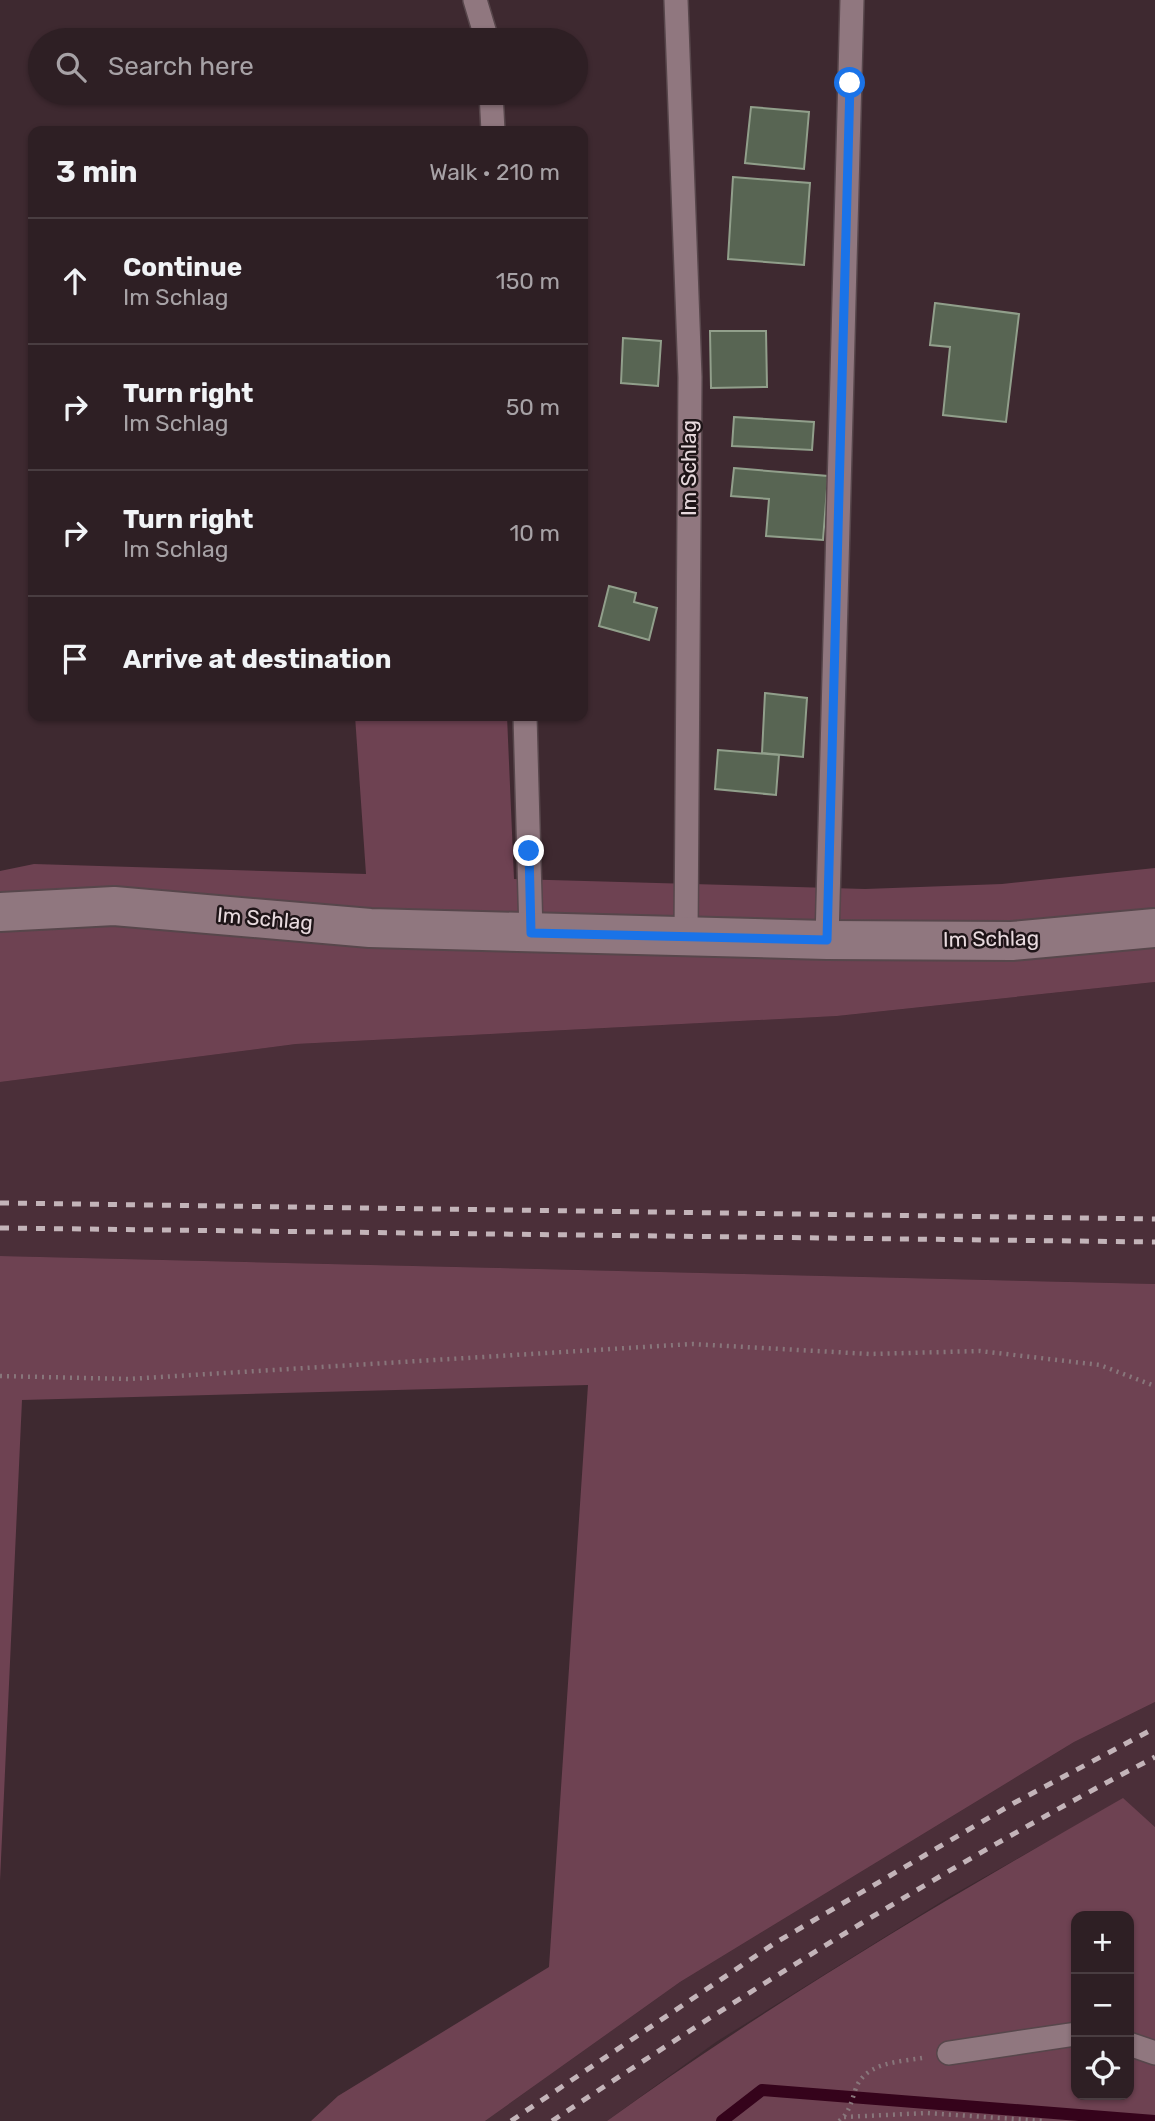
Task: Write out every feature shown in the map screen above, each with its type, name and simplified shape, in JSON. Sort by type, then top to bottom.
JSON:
[{"type":"street","name":"Im Schlag","points":[[0,912],[114,906],[370,928],[827,940],[1012,941],[1155,928]]},
{"type":"lane","points":[[475,0],[483,28]]},
{"type":"lane","name":"Im Schlag","points":[[676,0],[690,377],[685,936]]},
{"type":"lane","points":[[827,940],[852,0]]},
{"type":"lane","points":[[492,105],[494,126]]},
{"type":"lane","points":[[525,721],[531,933]]},
{"type":"lane","points":[[949,2053],[1050,2035],[1071,2034]]},
{"type":"lane","points":[[1134,2046],[1155,2053]]},
{"type":"path","points":[[0,1376],[128,1379],[692,1344],[870,1354],[979,1351],[1100,1365],[1155,1386]]},
{"type":"path","points":[[842,2119],[849,2111],[857,2083],[867,2073],[882,2066],[949,2053]]},
{"type":"path","points":[[842,2119],[927,2113],[1043,2121]]},
{"type":"shaded area","points":[[355,721],[507,721],[514,879],[865,889],[1002,884],[1155,868],[1155,982],[837,1016],[296,1044],[0,1082],[0,871],[34,864],[366,874]]},
{"type":"shaded area","points":[[1155,982],[1155,1284],[0,1256],[0,1082],[296,1044],[837,1016]]},
{"type":"shaded area","points":[[0,1256],[1155,1284],[1155,1702],[1074,1742],[680,1982],[485,2121],[311,2121],[338,2096],[549,1967],[588,1385],[22,1400],[0,1881]]},
{"type":"shaded area","points":[[1155,1702],[1155,1827],[1123,1799],[949,1897],[716,2042],[607,2121],[485,2121],[680,1982],[1074,1742]]},
{"type":"shaded area","points":[[1123,1798],[1155,1827],[1155,2121],[607,2121],[796,1993],[925,1913]]},
{"type":"building","points":[[751,107],[809,112],[804,169],[745,163]]},
{"type":"building","points":[[733,177],[810,183],[804,265],[728,259]]},
{"type":"building","points":[[935,303],[1019,314],[1006,422],[943,415],[950,347],[930,345]]},
{"type":"building","points":[[710,331],[766,331],[767,387],[711,388]]},
{"type":"building","points":[[623,338],[661,341],[658,386],[621,383]]},
{"type":"building","points":[[734,417],[814,422],[812,450],[732,446]]},
{"type":"building","points":[[734,468],[828,476],[823,540],[766,536],[769,499],[731,496]]},
{"type":"building","points":[[609,586],[636,593],[634,602],[657,608],[649,640],[599,626]]},
{"type":"building","points":[[765,693],[807,698],[803,757],[762,753]]},
{"type":"building","points":[[718,750],[779,755],[776,795],[715,789]]},
{"type":"waterway","points":[[722,2121],[762,2090],[1155,2121]]},
{"type":"railway","points":[[0,1203],[1155,1219]]},
{"type":"railway","points":[[0,1228],[1155,1242]]},
{"type":"railway","points":[[511,2121],[775,1943],[1014,1803],[1155,1728]]},
{"type":"railway","points":[[552,2121],[849,1931],[1000,1842],[1155,1757]]},
{"type":"route","points":[[529,851],[531,933],[827,940],[850,83]]}]
